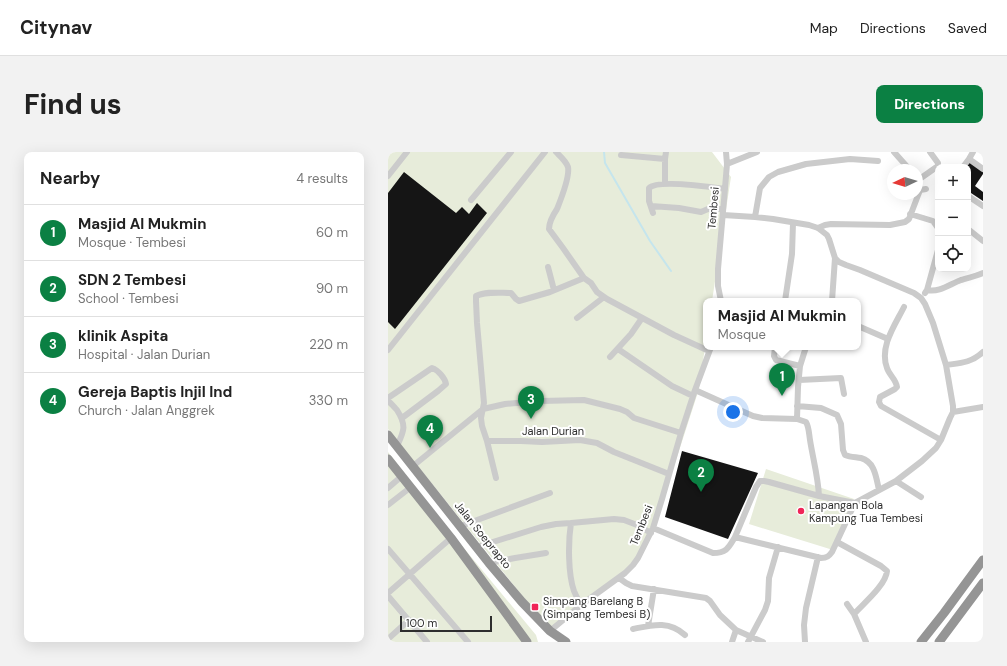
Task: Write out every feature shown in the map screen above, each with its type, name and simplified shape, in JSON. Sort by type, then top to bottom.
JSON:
[{"type":"highway","name":"Jalan Soeprapto","points":[[388,435],[489,563],[522,602],[550,630],[566,642]]},
{"type":"highway","points":[[388,458],[451,538],[523,640]]},
{"type":"highway","points":[[921,642],[944,614],[983,560]]},
{"type":"highway","points":[[939,642],[983,583]]},
{"type":"street","points":[[388,176],[406,152]]},
{"type":"street","points":[[471,200],[511,152]]},
{"type":"street","points":[[388,350],[545,152]]},
{"type":"street","points":[[556,152],[567,165],[568,171],[561,199],[548,229],[564,248],[584,278],[604,297],[674,335],[703,346]]},
{"type":"street","points":[[665,184],[666,152]]},
{"type":"street","name":"Tembesi","points":[[720,298],[718,286],[718,269],[727,164],[726,152]]},
{"type":"street","points":[[727,164],[757,152]]},
{"type":"street","points":[[894,152],[905,164]]},
{"type":"street","points":[[923,177],[938,166],[938,163],[930,152]]},
{"type":"street","points":[[965,164],[974,152]]},
{"type":"street","points":[[621,154],[665,159]]},
{"type":"street","points":[[969,158],[983,169]]},
{"type":"street","points":[[755,217],[760,188],[769,177],[778,172],[806,164],[850,160],[878,161]]},
{"type":"street","points":[[653,212],[650,206],[648,193],[649,187],[653,185],[689,184],[725,189]]},
{"type":"street","points":[[818,228],[831,224],[890,225],[905,222],[909,219],[920,190],[926,189]]},
{"type":"street","points":[[971,198],[983,206]]},
{"type":"street","points":[[650,206],[679,208],[701,212],[708,209],[809,225],[818,228],[827,235],[835,258],[832,298]]},
{"type":"street","points":[[910,214],[933,221],[935,224]]},
{"type":"street","points":[[785,298],[792,254],[793,223]]},
{"type":"street","points":[[971,231],[983,241]]},
{"type":"street","points":[[736,536],[818,557],[828,557],[837,542],[855,503],[896,480],[922,461],[936,448],[953,412],[946,365],[933,324],[921,298],[914,293],[839,262],[835,258]]},
{"type":"street","points":[[921,298],[927,290],[935,261]]},
{"type":"street","points":[[548,268],[554,290]]},
{"type":"street","points":[[927,290],[942,288],[983,273]]},
{"type":"street","points":[[496,478],[481,418],[484,402],[476,296],[480,294],[511,293],[519,301],[535,297],[584,278]]},
{"type":"street","points":[[577,318],[604,297]]},
{"type":"street","points":[[904,307],[888,339],[885,354],[885,362],[888,372],[896,382],[897,387],[880,397],[879,404],[941,440]]},
{"type":"street","points":[[610,357],[631,334],[642,318]]},
{"type":"street","points":[[861,327],[888,339]]},
{"type":"street","points":[[388,338],[393,344]]},
{"type":"street","points":[[618,349],[672,386],[693,396]]},
{"type":"street","name":"Tembesi","points":[[550,630],[619,578],[638,558],[652,530],[681,433],[710,350]]},
{"type":"street","points":[[775,350],[774,356],[776,360],[800,366]]},
{"type":"street","points":[[797,420],[800,366],[805,350]]},
{"type":"street","points":[[946,365],[970,361],[983,352]]},
{"type":"street","points":[[388,398],[432,368],[438,371],[445,380],[446,384],[402,418]]},
{"type":"street","points":[[799,380],[841,378],[844,394]]},
{"type":"street","points":[[695,390],[754,416],[806,422],[808,425],[818,481],[819,496]]},
{"type":"street","points":[[413,466],[483,410],[505,404],[584,400],[620,409],[627,412],[634,418],[681,433]]},
{"type":"street","points":[[388,401],[402,418],[403,430],[397,446]]},
{"type":"street","points":[[797,406],[822,408],[837,415],[842,424],[843,450],[845,455],[866,460],[870,463],[873,468],[879,490]]},
{"type":"street","points":[[953,412],[983,407]]},
{"type":"street","name":"Jalan Durian","points":[[487,442],[580,440],[598,443],[614,452],[669,474]]},
{"type":"street","points":[[388,488],[402,476]]},
{"type":"street","points":[[896,480],[921,496]]},
{"type":"street","points":[[477,547],[541,527],[556,524],[614,519],[624,520],[713,553],[720,553],[725,551],[730,546],[736,536],[756,487],[760,481],[769,482],[819,496],[855,503]]},
{"type":"street","points":[[388,505],[410,486]]},
{"type":"street","points":[[461,526],[550,493]]},
{"type":"street","points":[[571,523],[571,575],[574,591],[582,605]]},
{"type":"street","points":[[427,642],[388,594],[451,538]]},
{"type":"street","points":[[837,542],[881,566],[887,572],[882,583],[854,614]]},
{"type":"street","points":[[749,639],[765,610],[768,601],[769,578],[778,547]]},
{"type":"street","points":[[388,549],[468,642]]},
{"type":"street","points":[[489,563],[546,553]]},
{"type":"street","points":[[805,642],[804,624],[806,608],[818,557]]},
{"type":"street","points":[[619,578],[632,586],[706,598],[720,615],[736,630],[749,639],[762,642]]},
{"type":"street","points":[[648,626],[654,589]]},
{"type":"street","points":[[847,604],[854,614],[866,642]]},
{"type":"street","points":[[388,638],[409,620]]},
{"type":"street","points":[[633,629],[663,624],[680,630],[685,635]]},
{"type":"street","points":[[732,642],[736,630]]},
{"type":"green space","points":[[388,152],[712,152],[731,177],[712,298],[703,298],[703,350],[705,350],[699,389],[655,525],[633,565],[549,629],[388,429]]},
{"type":"green space","points":[[388,452],[453,535],[536,635],[538,642],[388,642]]},
{"type":"green space","name":"Lapangan Bola Kampung Tua Tembesi","points":[[766,469],[854,499],[833,550],[749,524]]},
{"type":"building","points":[[970,161],[983,169],[983,174],[975,186],[983,192],[983,201],[971,193],[971,164],[968,164]]},
{"type":"building","points":[[404,172],[456,213],[462,207],[469,214],[477,203],[487,213],[395,329],[388,322],[388,193]]},
{"type":"building","points":[[682,451],[758,473],[728,539],[665,517]]},
{"type":"waterway","points":[[604,152],[605,163],[650,241],[671,271]]},
{"type":"place","name":"Masjid Al Mukmin","points":[[782,396]]},
{"type":"place","name":"klinik Aspita","points":[[531,419]]},
{"type":"place","name":"Gereja Baptis Injil Ind","points":[[430,448]]},
{"type":"place","name":"SDN 2 Tembesi","points":[[701,492]]},
{"type":"place","name":"Lapangan Bola Kampung Tua Tembesi","points":[[801,511]]},
{"type":"place","name":"Simpang Barelang B (Simpang Tembesi B)","points":[[535,607]]}]
